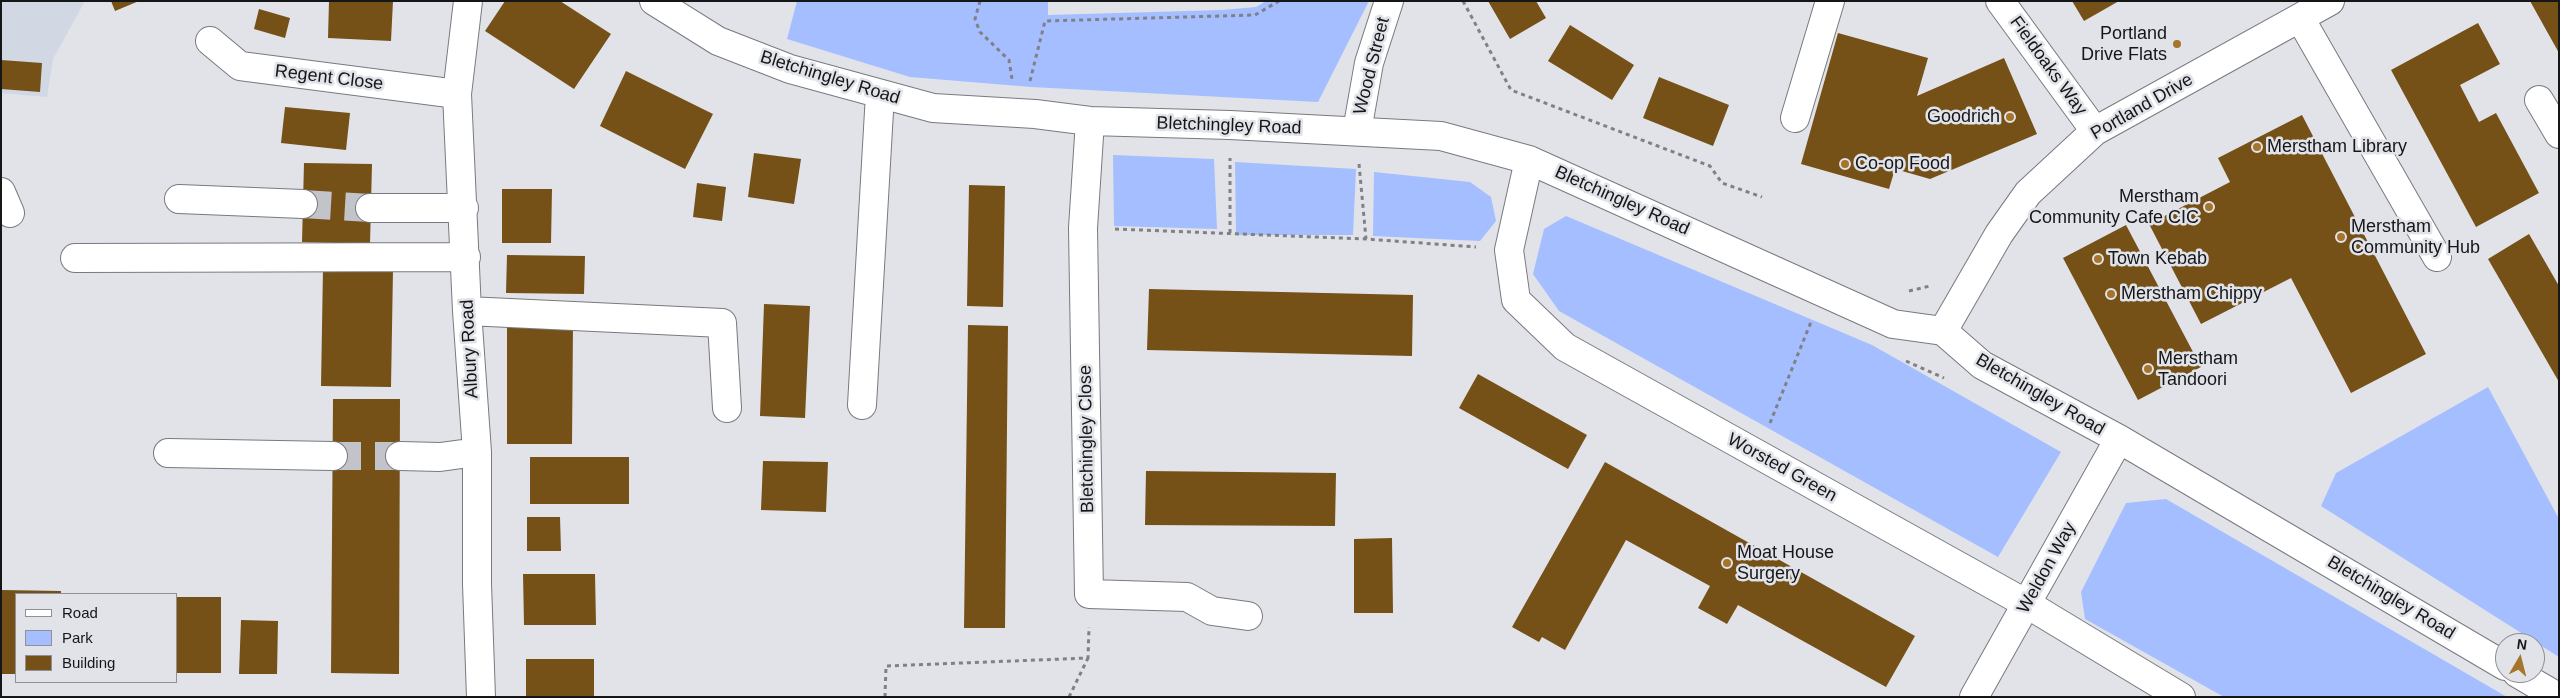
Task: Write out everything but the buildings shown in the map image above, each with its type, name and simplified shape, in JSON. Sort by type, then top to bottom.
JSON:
[{"type":"street","name":"Albury Road","points":[[468,1],[457,94],[464,208],[467,311],[477,452],[481,697]]},
{"type":"street","name":"Bletchingley Road","points":[[654,1],[718,41],[790,69],[933,108],[1035,114],[1090,121],[1230,125],[1441,136],[1529,160],[1894,324],[1943,331],[1982,365],[2119,440],[2495,660]]},
{"type":"street","name":"Wood Street","points":[[1357,131],[1369,63],[1389,1]]},
{"type":"street","points":[[1794,118],[1830,1]]},
{"type":"street","name":"Fieldoaks Way","points":[[2000,1],[2096,131]]},
{"type":"street","name":"Portland Drive","points":[[1943,331],[1999,234],[2028,193],[2096,131],[2330,1]]},
{"type":"street","points":[[2300,18],[2437,257]]},
{"type":"street","name":"Regent Close","points":[[210,41],[240,66],[457,94]]},
{"type":"street","points":[[862,405],[880,94]]},
{"type":"street","points":[[2539,100],[2559,134]]},
{"type":"street","name":"Bletchingley Close","points":[[1089,594],[1083,228],[1090,121]]},
{"type":"street","name":"Worsted Green","points":[[1529,160],[1509,250],[1516,300],[1564,347],[2027,604],[2181,697]]},
{"type":"street","points":[[179,198],[303,204]]},
{"type":"street","points":[[370,208],[464,208]]},
{"type":"street","points":[[75,258],[466,257]]},
{"type":"street","points":[[467,311],[722,323],[727,408]]},
{"type":"street","name":"Weldon Way","points":[[1974,697],[2119,440]]},
{"type":"street","points":[[400,456],[440,457],[477,452]]},
{"type":"street","points":[[168,453],[333,456]]},
{"type":"street","points":[[1089,594],[1187,597],[1212,611],[1248,616]]},
{"type":"street","points":[[2534,683],[2558,697]]},
{"type":"path","points":[[980,1],[975,19],[980,32],[1009,60],[1013,83]]},
{"type":"path","points":[[1029,82],[1045,21],[1256,15],[1279,1]]},
{"type":"path","points":[[1463,1],[1511,90],[1710,166],[1722,183],[1762,197]]},
{"type":"path","points":[[1230,125],[1230,233]]},
{"type":"path","points":[[1357,131],[1366,239]]},
{"type":"path","points":[[1083,228],[1366,239],[1509,250]]},
{"type":"path","points":[[1904,292],[1937,284]]},
{"type":"path","points":[[1758,454],[1812,319],[1821,323]]},
{"type":"path","points":[[1902,359],[1947,379]]},
{"type":"path","points":[[1069,697],[1088,658],[1089,594]]},
{"type":"path","points":[[885,697],[886,666],[1088,658]]},
{"type":"shaded area","points":[[1,1],[85,1],[53,59],[47,97],[1,93]]},
{"type":"green space","points":[[797,1],[1048,1],[1048,15],[1222,10],[1256,7],[1266,1],[1369,1],[1318,102],[1031,87],[910,77],[787,39]]},
{"type":"green space","points":[[1113,155],[1214,159],[1217,229],[1114,226]]},
{"type":"green space","points":[[1235,162],[1356,169],[1353,235],[1236,235]]},
{"type":"green space","points":[[1374,172],[1470,182],[1491,197],[1496,221],[1480,241],[1373,236]]},
{"type":"green space","points":[[1566,216],[1872,345],[2061,452],[1998,557],[1559,311],[1533,274],[1544,229]]},
{"type":"green space","points":[[2488,387],[2559,519],[2559,657],[2545,648],[2545,633],[2521,633],[2321,506],[2336,473]]},
{"type":"green space","points":[[2166,499],[2507,697],[2224,697],[2085,619],[2081,592],[2126,503]]},
{"type":"tunnel","points":[[303,204],[370,208]]},
{"type":"tunnel","points":[[333,456],[400,456]]},
{"type":"place","name":"Portland Drive Flats","points":[[2177,44]]},
{"type":"place","name":"Goodrich","points":[[2010,117]]},
{"type":"place","name":"Merstham Library","points":[[2257,147]]},
{"type":"place","name":"Co-op Food","points":[[1845,164]]},
{"type":"place","name":"Merstham Community Cafe CIC","points":[[2209,207]]},
{"type":"place","name":"Merstham Community Hub","points":[[2341,237]]},
{"type":"place","name":"Town Kebab","points":[[2098,259]]},
{"type":"place","name":"Merstham Chippy","points":[[2111,294]]},
{"type":"place","name":"Merstham Tandoori","points":[[2148,369]]},
{"type":"place","name":"Moat House Surgery","points":[[1727,563]]}]
